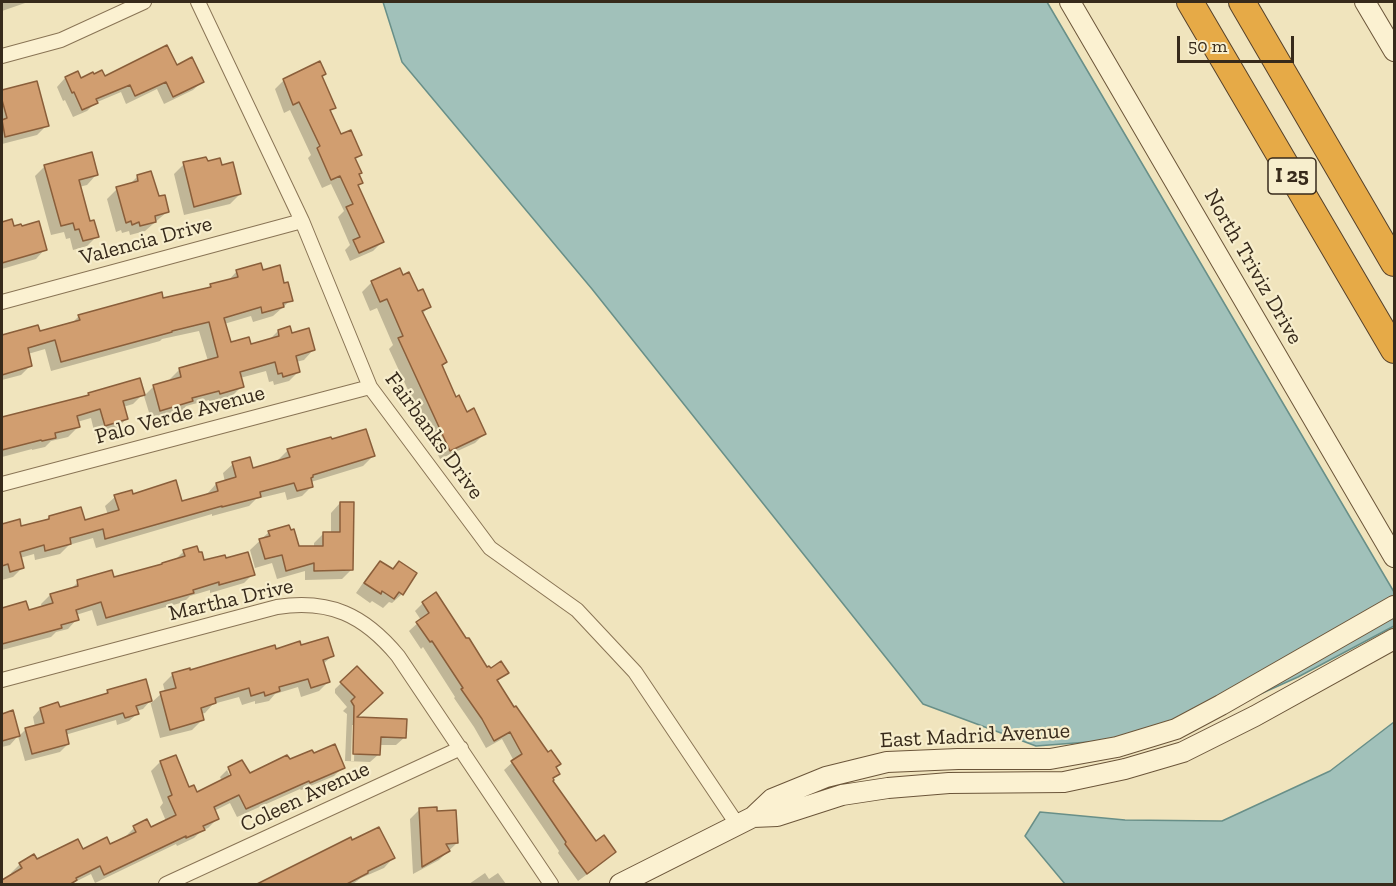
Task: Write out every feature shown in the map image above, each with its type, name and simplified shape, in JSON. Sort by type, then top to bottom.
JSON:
[{"type":"highway","name":"I 25","points":[[1190,2],[1395,350]]},
{"type":"highway","name":"I 25","points":[[1242,2],[1395,263]]},
{"type":"street","points":[[2,56],[61,40],[144,2]]},
{"type":"street","name":"Fairbanks Drive","points":[[198,2],[302,221],[370,387],[490,548],[577,610],[635,672],[745,821]]},
{"type":"street","name":"North Triviz Drive","points":[[1070,2],[1395,557]]},
{"type":"street","points":[[1365,2],[1395,51]]},
{"type":"street","name":"Valencia Drive","points":[[2,302],[302,221]]},
{"type":"street","name":"Palo Verde Avenue","points":[[2,484],[370,387]]},
{"type":"street","name":"Martha Drive","points":[[2,680],[266,609],[290,605],[316,605],[335,609],[367,625],[379,634],[398,656],[552,885]]},
{"type":"street","name":"East Madrid Avenue","points":[[620,885],[745,821],[772,799],[826,777],[887,762],[1050,759],[1117,747],[1176,729],[1395,606]]},
{"type":"street","name":"East Madrid Avenue","points":[[745,821],[777,816],[842,795],[888,788],[950,783],[1064,782],[1125,770],[1183,752],[1255,716],[1395,639]]},
{"type":"street","name":"Coleen Avenue","points":[[166,885],[461,748]]},
{"type":"water","points":[[383,2],[1047,2],[1394,592],[1394,626],[1298,677],[1167,736],[1036,746],[923,704],[592,289],[402,62]]},
{"type":"water","points":[[1394,722],[1394,884],[1065,884],[1025,836],[1040,812],[1125,820],[1222,821],[1330,771]]},
{"type":"building","points":[[167,45],[177,65],[192,57],[204,82],[173,97],[166,82],[135,96],[130,85],[96,99],[98,103],[82,110],[65,77],[78,71],[81,78],[102,70],[105,76]]},
{"type":"building","points":[[320,61],[326,74],[322,76],[336,108],[330,110],[341,134],[351,130],[362,155],[355,158],[362,173],[359,174],[363,183],[358,185],[384,242],[359,253],[353,240],[360,237],[346,207],[353,204],[340,176],[331,180],[317,148],[320,146],[299,102],[293,105],[283,79]]},
{"type":"building","points":[[37,81],[49,126],[5,137],[2,120],[7,118],[2,90]]},
{"type":"building","points":[[92,152],[98,175],[79,180],[90,221],[94,220],[99,237],[83,241],[79,229],[75,230],[73,223],[61,226],[44,165]]},
{"type":"building","points":[[206,157],[208,161],[220,158],[222,165],[233,162],[241,194],[194,207],[183,162]]},
{"type":"building","points":[[151,171],[159,196],[165,195],[169,212],[155,216],[156,222],[140,226],[139,222],[132,225],[131,221],[126,223],[116,187],[138,181],[137,175]]},
{"type":"building","points":[[12,219],[14,226],[39,221],[47,250],[2,263],[2,222]]},
{"type":"building","points":[[261,263],[263,270],[280,265],[284,283],[288,282],[293,301],[283,303],[284,307],[262,313],[261,307],[224,318],[231,342],[249,337],[251,344],[279,336],[278,330],[290,326],[292,333],[309,328],[315,350],[296,356],[300,372],[283,377],[282,373],[278,374],[275,362],[240,372],[244,387],[220,394],[219,391],[192,398],[193,401],[160,411],[153,385],[181,377],[179,368],[218,357],[209,322],[61,362],[55,340],[28,348],[32,366],[2,375],[2,335],[38,325],[40,331],[80,320],[78,315],[162,292],[163,298],[211,287],[210,284],[238,277],[236,270]]},
{"type":"building","points":[[400,268],[403,275],[409,272],[418,291],[423,289],[431,307],[422,311],[447,362],[442,365],[456,397],[459,395],[467,412],[474,408],[486,434],[450,451],[398,338],[403,336],[387,299],[380,302],[371,281]]},
{"type":"building","points":[[140,378],[145,395],[123,401],[128,419],[105,426],[100,409],[77,416],[80,427],[55,433],[56,438],[2,450],[2,417],[89,395],[88,393]]},
{"type":"building","points":[[366,429],[375,456],[313,475],[311,478],[313,487],[297,491],[294,483],[260,492],[261,497],[105,539],[103,529],[70,538],[71,544],[45,551],[44,545],[20,552],[24,568],[10,572],[8,564],[2,566],[2,524],[20,519],[21,526],[81,507],[85,520],[119,510],[114,495],[132,490],[133,494],[176,480],[182,501],[218,491],[216,483],[236,477],[232,462],[250,457],[253,468],[290,457],[287,449]]},
{"type":"building","points":[[340,502],[354,502],[353,570],[314,571],[314,563],[286,571],[282,555],[265,559],[259,539],[270,536],[268,531],[289,525],[291,530],[294,529],[299,546],[323,546],[323,532],[340,532]]},
{"type":"building","points":[[197,546],[204,560],[225,555],[226,558],[248,552],[255,575],[219,585],[219,582],[193,590],[194,593],[106,618],[101,602],[76,610],[79,620],[61,625],[62,628],[2,644],[2,608],[26,601],[29,610],[53,603],[50,594],[78,586],[77,580],[112,570],[114,577],[162,564],[185,556],[183,550]]},
{"type":"building","points":[[380,561],[393,569],[399,561],[417,573],[403,595],[399,592],[394,599],[364,583]]},
{"type":"building","points":[[436,592],[487,667],[491,668],[501,661],[509,673],[497,680],[548,752],[551,750],[561,764],[556,767],[560,774],[553,778],[553,781],[596,841],[604,835],[616,852],[587,874],[511,761],[522,754],[510,732],[494,741],[461,689],[463,688],[432,641],[430,642],[416,622],[429,613],[422,602]]},
{"type":"building","points":[[328,637],[334,656],[323,660],[330,682],[311,688],[308,679],[279,687],[280,691],[265,696],[264,692],[251,696],[249,688],[215,698],[216,703],[201,708],[204,720],[170,730],[160,692],[176,688],[172,673],[190,668],[190,670],[275,645],[276,649],[300,641],[301,645]]},
{"type":"building","points":[[357,666],[383,693],[357,717],[407,719],[406,738],[381,737],[380,755],[353,754],[354,706],[351,701],[355,697],[340,682]]},
{"type":"building","points":[[146,679],[152,701],[136,706],[139,714],[125,718],[123,713],[66,730],[69,744],[32,754],[25,728],[44,723],[40,708],[58,702],[60,707]]},
{"type":"building","points":[[13,710],[20,736],[2,741],[2,714]]},
{"type":"building","points":[[335,744],[345,768],[246,809],[239,795],[214,807],[219,819],[203,826],[205,830],[186,838],[186,836],[104,875],[100,866],[76,878],[77,880],[69,885],[2,885],[2,880],[22,868],[19,863],[34,854],[37,859],[78,839],[83,849],[107,837],[110,844],[136,832],[133,826],[147,819],[151,827],[176,815],[168,797],[172,795],[160,761],[176,755],[189,787],[194,785],[197,792],[231,775],[228,767],[242,760],[250,773],[287,755],[290,759],[312,750],[314,753]]},
{"type":"building","points":[[437,807],[437,811],[456,810],[458,843],[446,844],[450,851],[422,867],[419,808]]},
{"type":"building","points":[[379,827],[395,858],[345,885],[255,885],[351,837],[352,840]]}]
